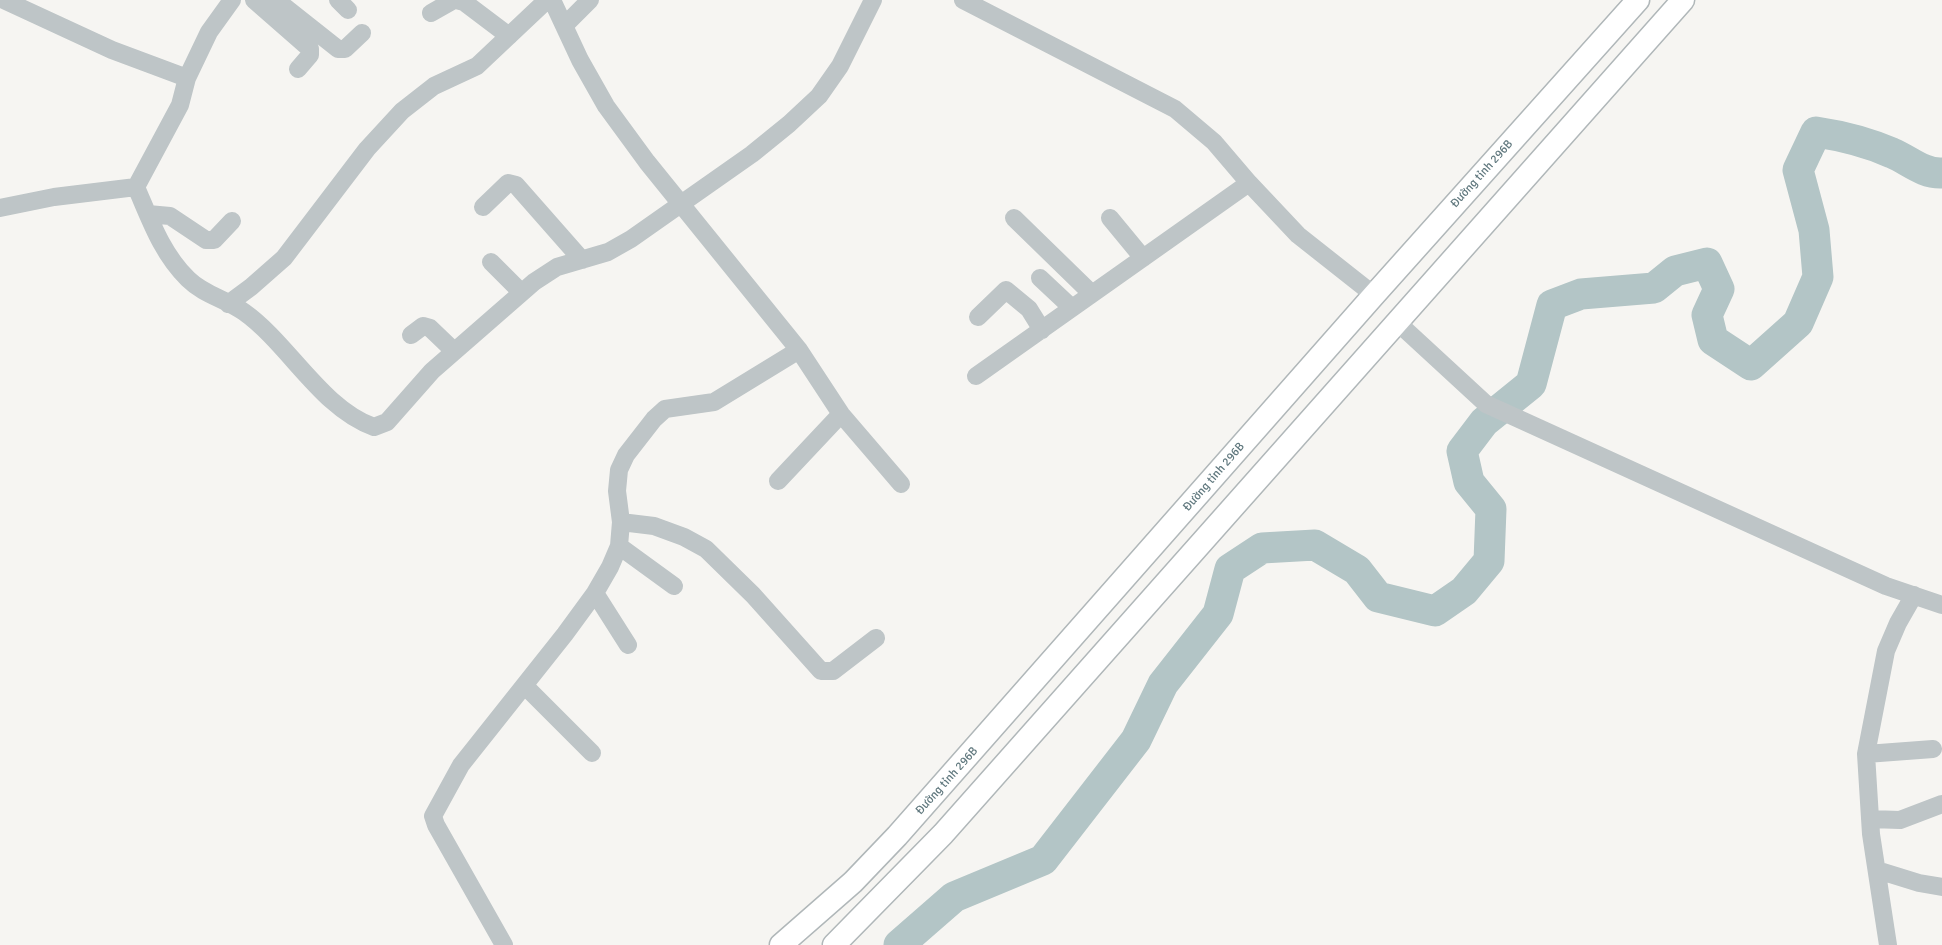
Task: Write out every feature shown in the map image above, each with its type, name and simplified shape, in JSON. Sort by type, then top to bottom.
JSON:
[{"type":"main road","name":"Đường tỉnh 296B","points":[[781,945],[853,882],[898,836],[1374,294],[1638,0]]},
{"type":"main road","points":[[834,945],[943,834],[1683,0]]},
{"type":"street","points":[[4,0],[112,50],[187,78]]},
{"type":"street","points":[[136,187],[180,105],[187,78],[209,32],[232,0]]},
{"type":"street","points":[[254,0],[310,49],[310,55],[298,69]]},
{"type":"street","points":[[276,0],[338,49],[345,49],[362,33]]},
{"type":"street","points":[[431,13],[455,0],[464,2],[509,36]]},
{"type":"street","points":[[228,304],[284,258],[368,148],[402,111],[434,86],[477,66],[547,0]]},
{"type":"street","points":[[552,0],[580,60],[606,106],[799,350],[841,414],[901,484]]},
{"type":"street","points":[[564,26],[590,0]]},
{"type":"street","points":[[136,187],[168,255],[188,279],[206,293],[242,310],[284,347],[312,382],[362,423],[374,427],[387,422],[432,371],[521,292],[557,267],[608,252],[624,243],[752,154],[818,96],[840,66],[873,0]]},
{"type":"street","points":[[963,0],[1175,109],[1214,142],[1249,183],[1298,235],[1374,294]]},
{"type":"street","points":[[483,207],[508,183],[516,184],[582,260]]},
{"type":"street","points":[[976,376],[1249,183]]},
{"type":"street","points":[[0,208],[54,197],[136,187]]},
{"type":"street","points":[[148,214],[170,216],[206,240],[214,240],[232,222]]},
{"type":"street","points":[[1014,218],[1092,294]]},
{"type":"street","points":[[1110,218],[1143,258]]},
{"type":"street","points":[[491,262],[521,292]]},
{"type":"street","points":[[1040,278],[1072,308]]},
{"type":"street","points":[[978,317],[1006,290],[1029,309],[1042,330]]},
{"type":"street","points":[[1397,322],[1486,404],[1886,586],[1942,605]]},
{"type":"street","points":[[412,335],[423,326],[430,328],[454,352]]},
{"type":"street","points":[[504,945],[432,816],[461,765],[525,686],[595,593],[619,546],[621,522],[617,491],[619,470],[626,455],[654,419],[665,409],[714,402],[799,350]]},
{"type":"street","points":[[778,481],[841,414]]},
{"type":"street","points":[[621,522],[654,526],[684,537],[706,548],[753,595],[821,671],[833,671],[876,638]]},
{"type":"street","points":[[619,546],[674,586]]},
{"type":"street","points":[[595,593],[628,645]]},
{"type":"street","points":[[1888,945],[1870,819],[1866,754],[1886,651],[1898,623],[1914,595]]},
{"type":"street","points":[[525,686],[592,753]]},
{"type":"street","points":[[1866,754],[1933,749]]},
{"type":"street","points":[[1870,819],[1900,820],[1942,804]]},
{"type":"street","points":[[1876,870],[1919,883],[1942,886]]},
{"type":"waterway","points":[[899,945],[954,897],[1043,860],[1136,740],[1163,684],[1218,614],[1230,569],[1262,548],[1315,545],[1357,570],[1378,597],[1435,611],[1464,591],[1489,561],[1491,509],[1469,482],[1462,451],[1484,422],[1531,384],[1552,305],[1581,294],[1654,288],[1675,271],[1707,263],[1719,289],[1707,315],[1713,340],[1751,365],[1798,323],[1818,277],[1814,230],[1798,170],[1816,132],[1883,149],[1922,169],[1942,173]]}]
